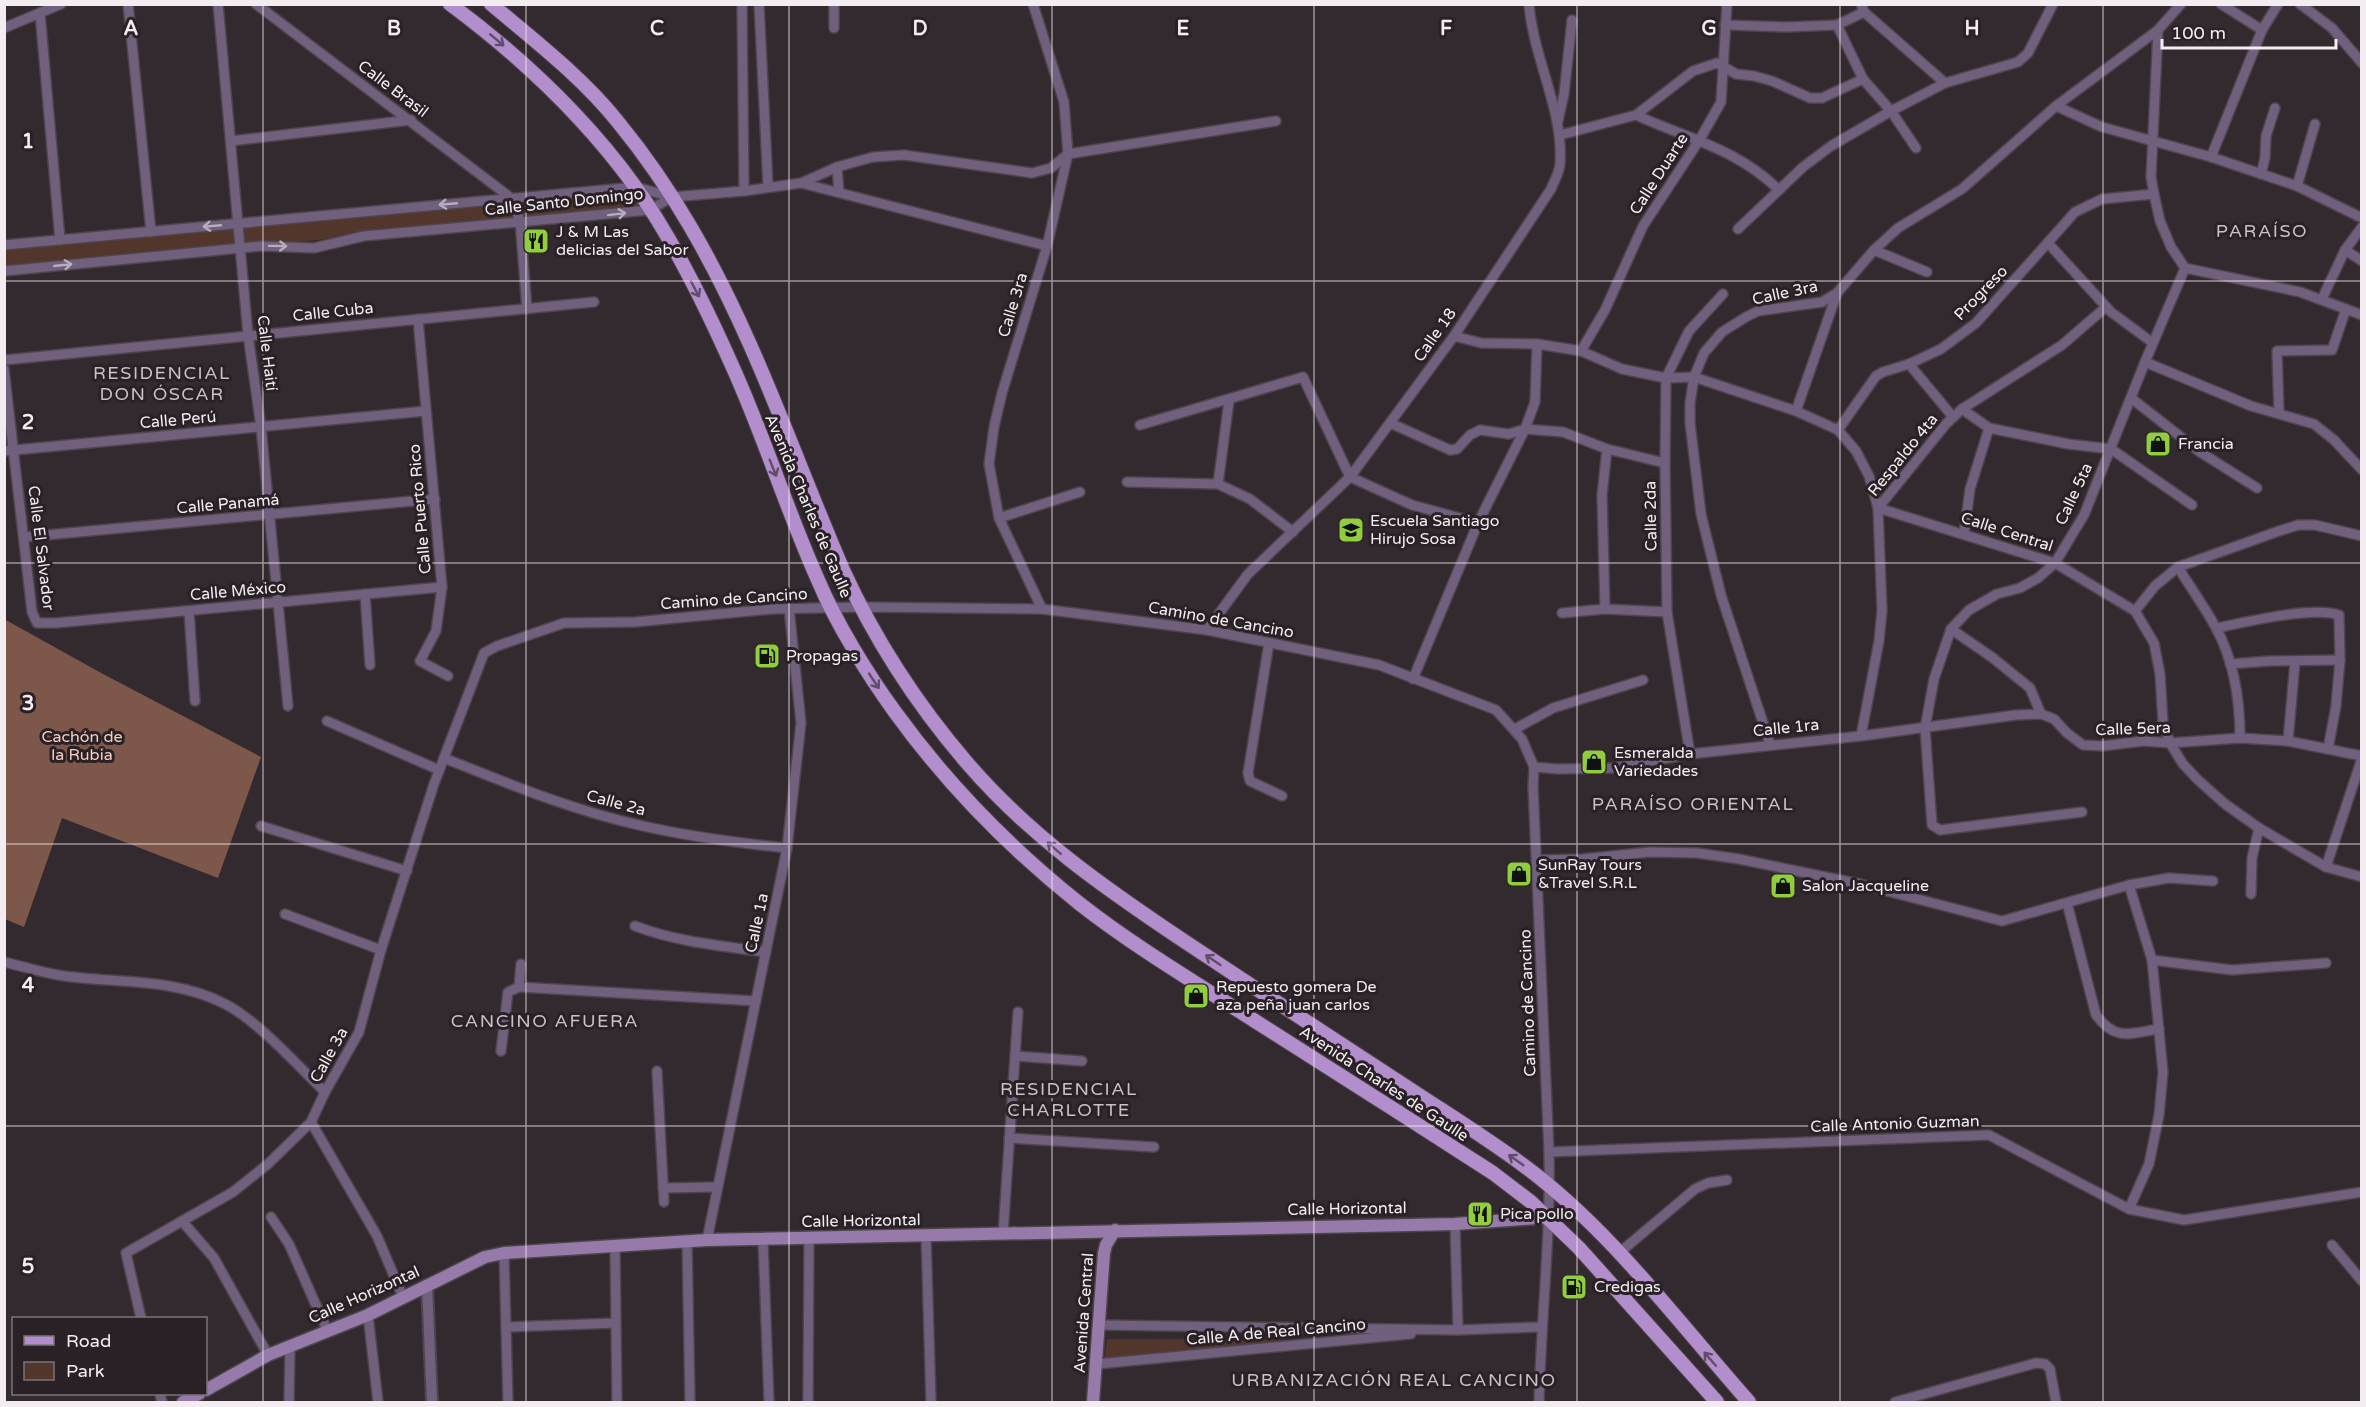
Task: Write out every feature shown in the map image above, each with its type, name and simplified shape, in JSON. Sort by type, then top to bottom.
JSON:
[{"type":"main road","name":"Avenida Charles de Gaulle","points":[[450,4],[530,68],[597,137],[636,187],[698,296],[735,372],[819,584],[868,672],[915,738],[979,812],[1027,859],[1080,904],[1143,949],[1493,1173],[1549,1217],[1717,1402]]},
{"type":"main road","name":"Avenida Charles de Gaulle","points":[[491,4],[546,49],[588,89],[617,120],[672,197],[720,281],[754,351],[844,571],[862,607],[893,664],[928,715],[972,768],[1054,849],[1085,874],[1480,1136],[1550,1186],[1619,1253],[1749,1402]]},
{"type":"main road","name":"Calle Horizontal","points":[[207,1389],[268,1355],[368,1315],[485,1257],[504,1253],[707,1240],[1455,1224],[1549,1217]]},
{"type":"main road","name":"Avenida Central","points":[[1093,1402],[1106,1245],[1115,1230]]},
{"type":"main road","points":[[183,1402],[198,1395]]},
{"type":"street","points":[[4,28],[61,4]]},
{"type":"street","points":[[128,4],[151,232]]},
{"type":"street","name":"Calle Haití","points":[[218,4],[248,335],[261,427],[288,706]]},
{"type":"street","name":"Calle Brasil","points":[[256,4],[511,198]]},
{"type":"street","points":[[742,4],[744,191]]},
{"type":"street","points":[[759,4],[768,186]]},
{"type":"street","points":[[834,4],[834,28]]},
{"type":"street","name":"Calle 3ra","points":[[1033,4],[1064,102],[1068,154],[1047,246],[1002,393],[989,464],[999,518],[1042,609]]},
{"type":"street","name":"Calle 18","points":[[1207,630],[1248,574],[1350,477],[1454,336],[1551,189],[1560,165],[1560,135],[1531,29],[1529,4]]},
{"type":"street","name":"Calle Duarte","points":[[1581,351],[1605,310],[1643,226],[1700,139],[1721,102],[1727,4]]},
{"type":"street","points":[[1738,229],[1803,167],[1831,147],[1891,111],[1945,83],[2018,62],[2028,53],[2053,4]]},
{"type":"street","name":"Calle 3ra","points":[[1770,744],[1721,595],[1701,514],[1690,423],[1690,403],[1694,377],[1704,353],[1722,332],[1746,316],[1758,311],[1822,302],[1837,293],[1874,250],[1898,228],[1962,189],[2056,106],[2158,30],[2181,4]]},
{"type":"street","points":[[2221,4],[2262,30]]},
{"type":"street","points":[[2211,157],[2262,30],[2278,4]]},
{"type":"street","points":[[2300,4],[2332,28],[2361,63]]},
{"type":"street","points":[[1725,25],[1786,27],[1837,25],[1863,8],[1945,83]]},
{"type":"street","points":[[40,13],[60,240]]},
{"type":"street","points":[[1557,124],[1564,94],[1572,20]]},
{"type":"street","points":[[1837,25],[1863,79],[1891,111],[1916,148]]},
{"type":"street","points":[[2158,30],[2151,177],[2160,220],[2171,247],[2185,268],[2300,292],[2361,315]]},
{"type":"street","points":[[1560,135],[1636,115],[1693,71],[1717,63],[1736,74],[1773,81],[1810,99],[1822,98],[1863,79]]},
{"type":"street","points":[[2056,106],[2102,127],[2211,157],[2296,186],[2361,218]]},
{"type":"street","points":[[2261,174],[2265,158],[2266,136],[2275,108]]},
{"type":"street","points":[[1636,115],[1673,132],[1700,139],[1745,162],[1762,173],[1779,190]]},
{"type":"street","points":[[231,141],[411,120]]},
{"type":"street","points":[[801,183],[837,167],[873,157],[904,155],[1032,173],[1050,168],[1068,154],[1276,121]]},
{"type":"street","points":[[2296,186],[2315,124]]},
{"type":"street","points":[[837,167],[839,192]]},
{"type":"street","points":[[672,197],[744,191],[801,183],[1047,246]]},
{"type":"street","name":"Calle Santo Domingo","points":[[4,245],[636,187],[672,197]]},
{"type":"street","name":"Progreso","points":[[1839,430],[1876,376],[1941,350],[1976,323],[2075,212],[2102,200],[2154,195]]},
{"type":"street","name":"Calle Santo Domingo","points":[[4,271],[240,248],[283,246],[314,248],[364,236],[650,210],[672,197]]},
{"type":"street","points":[[511,198],[520,221],[527,309]]},
{"type":"street","points":[[2322,299],[2345,250],[2361,227]]},
{"type":"street","points":[[2048,243],[2106,307],[2153,343]]},
{"type":"street","points":[[1874,250],[1927,272]]},
{"type":"street","points":[[2345,250],[2361,261]]},
{"type":"street","name":"Calle 5ta","points":[[2082,812],[1940,830],[1932,825],[1926,728],[1934,679],[1951,629],[1969,610],[1997,594],[2020,588],[2038,578],[2055,563],[2084,515],[2185,268]]},
{"type":"street","points":[[1796,411],[1837,293]]},
{"type":"street","name":"Calle 2da","points":[[1690,754],[1668,612],[1666,378],[1689,331],[1723,294]]},
{"type":"street","name":"Calle Cuba","points":[[4,360],[594,302]]},
{"type":"street","name":"Respaldo 4ta","points":[[1861,736],[1879,641],[1882,611],[1878,508],[1962,409],[2062,345],[2106,307]]},
{"type":"street","points":[[2279,412],[2277,351],[2332,350],[2346,309]]},
{"type":"street","name":"Calle Puerto Rico","points":[[418,319],[442,587],[436,631],[420,661],[448,676]]},
{"type":"street","points":[[1454,336],[1481,343],[1537,344],[1581,351],[1622,369],[1666,378],[1694,377],[1796,411],[1839,430],[1856,452],[1869,476],[1878,508]]},
{"type":"street","points":[[1413,679],[1478,523],[1525,429],[1535,402],[1537,344]]},
{"type":"street","points":[[2145,362],[2251,406],[2279,412],[2314,424],[2334,440],[2361,470]]},
{"type":"street","points":[[1910,364],[1953,417]]},
{"type":"street","name":"Calle El Salvador","points":[[4,369],[9,451],[25,537],[32,612],[37,623]]},
{"type":"street","points":[[1140,425],[1228,401],[1303,377],[1350,477],[1412,505],[1478,523]]},
{"type":"street","points":[[2131,398],[2200,452],[2257,488]]},
{"type":"street","points":[[1218,484],[1228,401]]},
{"type":"street","points":[[1962,409],[1989,428],[2068,444],[2111,449],[2192,505]]},
{"type":"street","name":"Calle Perú","points":[[9,451],[426,411]]},
{"type":"street","points":[[1390,423],[1450,450],[1457,449],[1470,435],[1480,430],[1509,434],[1525,429],[1563,432],[1607,448],[1665,463]]},
{"type":"street","points":[[1964,534],[1970,489],[1989,428]]},
{"type":"street","points":[[1605,609],[1602,495],[1607,448]]},
{"type":"street","points":[[1127,482],[1218,484],[1250,499],[1293,532]]},
{"type":"street","points":[[999,518],[1080,492]]},
{"type":"street","name":"Calle Panamá","points":[[25,537],[435,499]]},
{"type":"street","name":"Calle Central","points":[[1878,508],[2055,563],[2136,611],[2154,643],[2160,674],[2163,722],[2169,743],[2197,779],[2225,804],[2259,828],[2326,867],[2361,878]]},
{"type":"street","points":[[2136,611],[2155,586],[2178,567],[2298,525],[2315,525],[2361,536]]},
{"type":"street","points":[[2178,567],[2217,628],[2240,702],[2241,738]]},
{"type":"street","name":"Calle México","points":[[37,623],[442,587]]},
{"type":"street","points":[[365,594],[370,665]]},
{"type":"street","name":"Camino de Cancino","points":[[484,653],[497,646],[564,623],[635,622],[789,608],[1042,609],[1207,630],[1379,665],[1496,710],[1522,739],[1534,767],[1549,1152]]},
{"type":"street","name":"Calle 1a","points":[[707,1240],[787,848],[801,723],[789,608]]},
{"type":"street","points":[[1562,613],[1605,609],[1668,612]]},
{"type":"street","points":[[189,610],[195,701]]},
{"type":"street","points":[[2217,628],[2257,619],[2298,615],[2339,615],[2340,660],[2336,706],[2328,749]]},
{"type":"street","name":"Calle 5era","points":[[1951,629],[1993,658],[2030,688],[2041,714],[2054,719],[2067,734],[2083,745],[2125,745],[2143,741],[2169,743],[2241,738],[2288,741],[2361,757]]},
{"type":"street","points":[[1269,643],[1248,773],[1250,781],[1282,796]]},
{"type":"street","name":"Calle 3a","points":[[141,1317],[126,1253],[233,1192],[268,1164],[311,1122],[359,1032],[381,950],[439,770],[484,653]]},
{"type":"street","points":[[2230,664],[2340,660]]},
{"type":"street","points":[[2288,741],[2295,662]]},
{"type":"street","points":[[1515,729],[1552,708],[1643,681]]},
{"type":"street","name":"Calle 1ra","points":[[1534,767],[1613,768],[1690,754],[1861,736],[2016,715],[2041,714]]},
{"type":"street","points":[[327,721],[439,770]]},
{"type":"street","points":[[2326,867],[2361,757]]},
{"type":"street","name":"Calle 2a","points":[[444,758],[570,806],[642,826],[705,839],[787,848]]},
{"type":"street","points":[[261,826],[407,871]]},
{"type":"street","points":[[2251,894],[2252,858],[2259,828]]},
{"type":"street","points":[[1537,860],[1582,859],[1650,852],[1697,853],[1755,862],[1860,884],[2002,921],[2129,885],[2169,878],[2213,881]]},
{"type":"street","points":[[2129,885],[2152,960],[2163,1072],[2159,1115],[2149,1164],[2129,1209]]},
{"type":"street","points":[[2067,903],[2097,1015],[2106,1028],[2120,1034],[2159,1029]]},
{"type":"street","points":[[285,914],[381,950]]},
{"type":"street","points":[[635,926],[686,941],[766,952]]},
{"type":"street","points":[[2152,960],[2232,970],[2326,963]]},
{"type":"street","points":[[4,962],[59,975],[149,982],[199,993],[225,1004],[259,1029],[325,1092]]},
{"type":"street","points":[[519,987],[521,964]]},
{"type":"street","points":[[501,1051],[508,992],[519,987],[756,1001]]},
{"type":"street","points":[[1003,1234],[1018,1012]]},
{"type":"street","points":[[1015,1056],[1082,1061]]},
{"type":"street","points":[[657,1071],[664,1202]]},
{"type":"street","points":[[311,1122],[377,1236],[403,1297]]},
{"type":"street","name":"Calle Antonio Guzman","points":[[1549,1152],[1989,1135],[2129,1209],[2184,1220],[2361,1192]]},
{"type":"street","points":[[1009,1138],[1154,1147]]},
{"type":"street","points":[[1539,1402],[1541,1327],[1549,1217],[1549,1152]]},
{"type":"street","points":[[1619,1253],[1695,1189],[1708,1183],[1726,1180]]},
{"type":"street","points":[[663,1188],[716,1188]]},
{"type":"street","points":[[271,1217],[289,1244],[327,1330]]},
{"type":"street","points":[[182,1221],[214,1258],[268,1355]]},
{"type":"street","points":[[1455,1224],[1458,1330]]},
{"type":"street","points":[[926,1236],[931,1402]]},
{"type":"street","points":[[808,1402],[809,1239]]},
{"type":"street","points":[[763,1240],[769,1402]]},
{"type":"street","points":[[687,1241],[690,1402]]},
{"type":"street","points":[[615,1245],[617,1402]]},
{"type":"street","points":[[2332,1245],[2361,1280]]},
{"type":"street","points":[[504,1253],[508,1402]]},
{"type":"street","points":[[427,1285],[432,1402]]},
{"type":"street","points":[[368,1315],[378,1402]]},
{"type":"street","points":[[506,1327],[616,1323]]},
{"type":"street","points":[[1100,1325],[1458,1330],[1541,1327]]},
{"type":"street","name":"Calle A de Real Cancino","points":[[1097,1364],[1458,1330]]},
{"type":"street","points":[[289,1402],[290,1345]]},
{"type":"street","points":[[1894,1402],[2036,1363],[2045,1364],[2050,1368],[2056,1402]]},
{"type":"green space","points":[[634,189],[646,208],[5,270],[5,248]]},
{"type":"green space","name":"Cachón de la Rubia","points":[[4,619],[261,757],[218,878],[62,818],[24,927],[5,919]]},
{"type":"green space","points":[[1107,1339],[1385,1340],[1103,1368]]},
{"type":"place","name":"J & M Las delicias del Sabor","points":[[536,241]]},
{"type":"place","name":"Francia","points":[[2158,444]]},
{"type":"place","name":"Escuela Santiago Hirujo Sosa","points":[[1351,530]]},
{"type":"place","name":"Propagas","points":[[767,656]]},
{"type":"place","name":"Esmeralda Variedades","points":[[1594,762]]},
{"type":"place","name":"SunRay Tours &Travel S.R.L","points":[[1519,874]]},
{"type":"place","name":"Salon Jacqueline","points":[[1783,886]]},
{"type":"place","name":"Repuesto gomera De aza peña juan carlos","points":[[1196,996]]},
{"type":"place","name":"Pica pollo","points":[[1480,1214]]},
{"type":"place","name":"Credigas","points":[[1574,1287]]},
{"type":"district","name":"PARAÍSO","points":[[2262,231]]},
{"type":"district","name":"RESIDENCIAL DON ÓSCAR","points":[[162,383]]},
{"type":"district","name":"PARAÍSO ORIENTAL","points":[[1693,804]]},
{"type":"district","name":"CANCINO AFUERA","points":[[545,1021]]},
{"type":"district","name":"RESIDENCIAL CHARLOTTE","points":[[1069,1099]]},
{"type":"district","name":"URBANIZACIÓN REAL CANCINO","points":[[1394,1380]]}]
